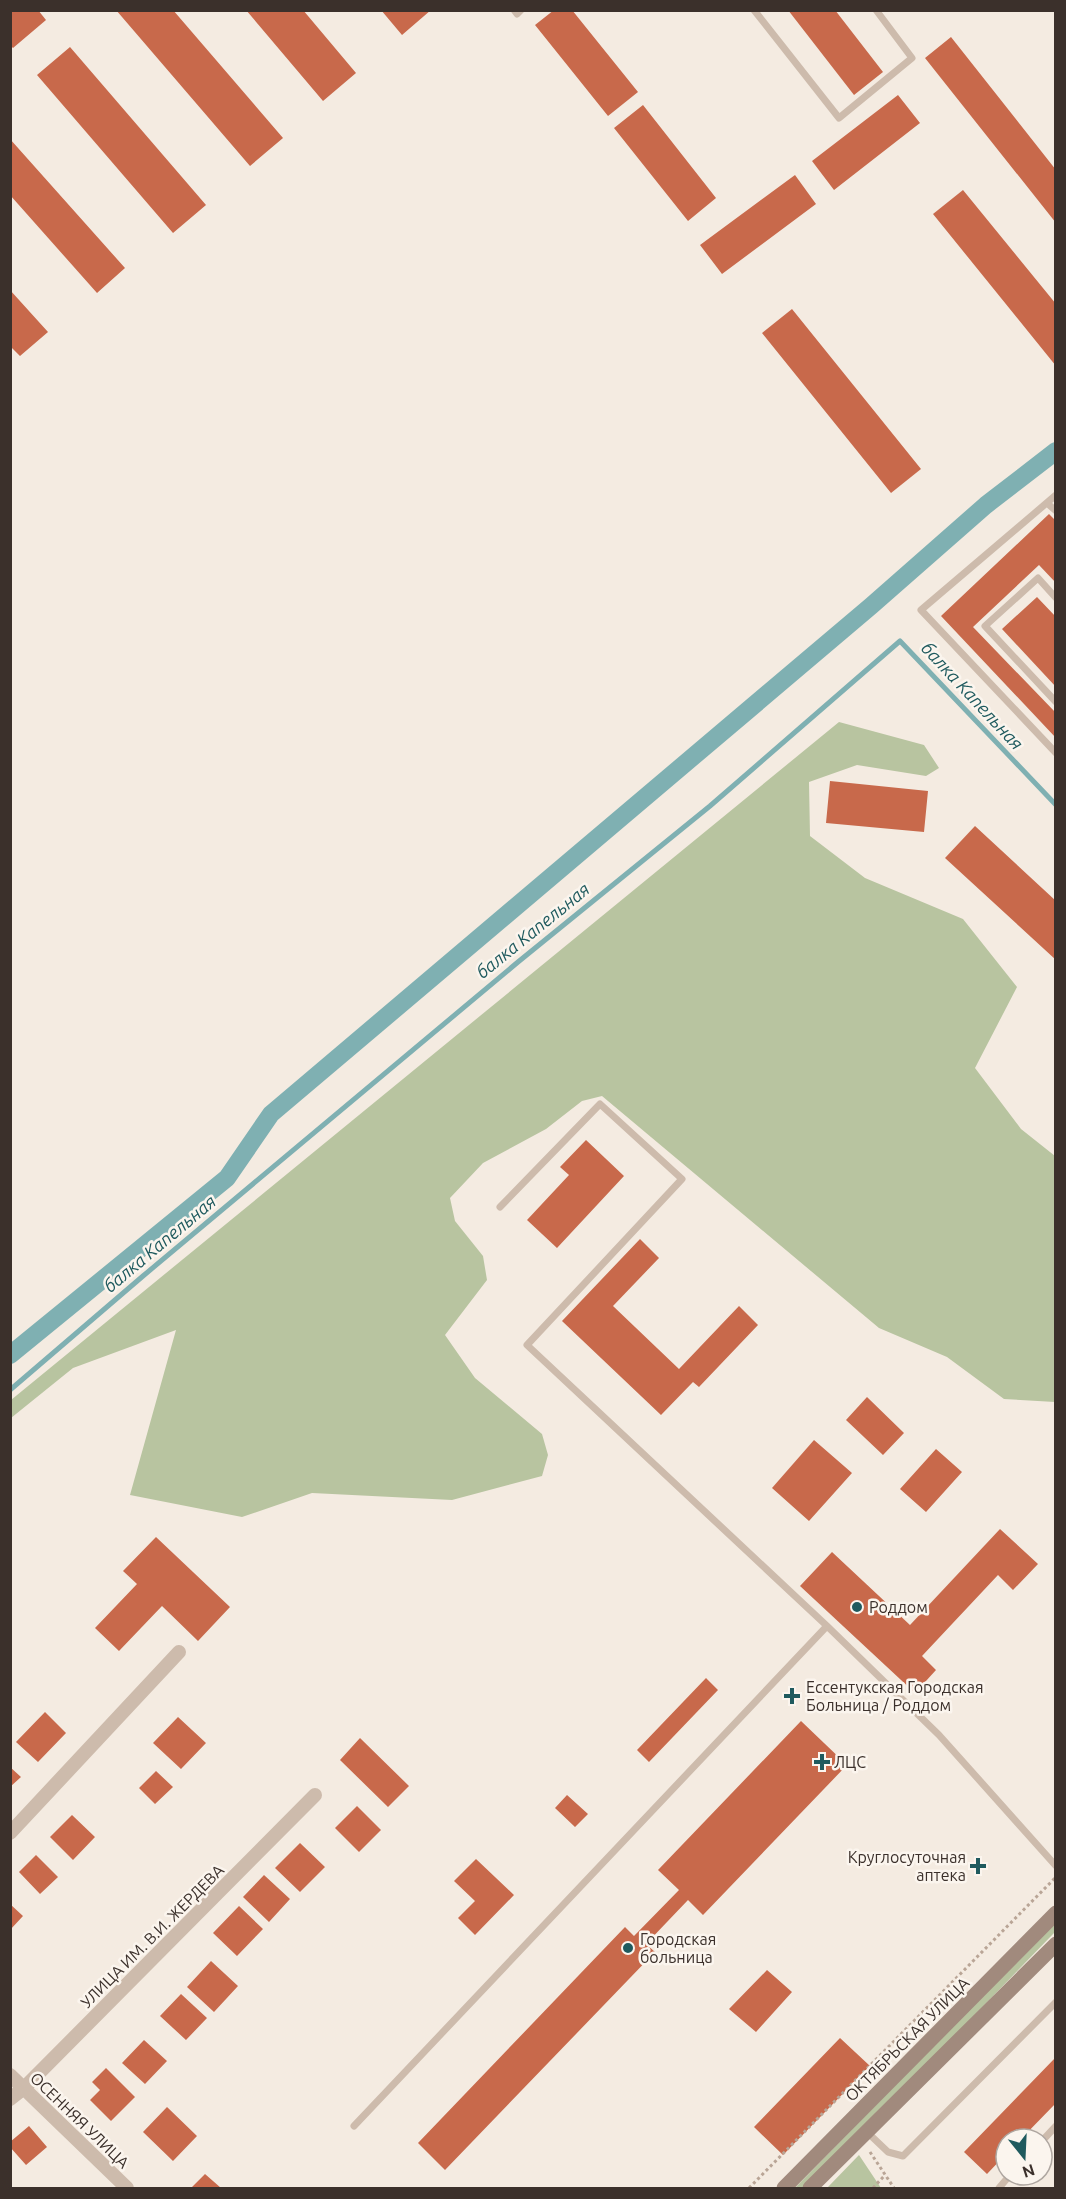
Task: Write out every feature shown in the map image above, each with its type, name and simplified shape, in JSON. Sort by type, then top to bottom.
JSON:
[{"type":"main road","name":"ОКТЯБРЬСКАЯ УЛИЦА","points":[[784,2188],[1056,1913]]},
{"type":"main road","points":[[810,2188],[1056,1944]]},
{"type":"street","points":[[10,1833],[180,1652]]},
{"type":"street","name":"УЛИЦА ИМ. В.И. ЖЕРДЕВА","points":[[10,2099],[24,2088],[315,1795]]},
{"type":"street","name":"ОСЕННЯЯ УЛИЦА","points":[[10,2074],[127,2188]]},
{"type":"lane","points":[[514,10],[517,14],[521,10]]},
{"type":"lane","points":[[754,10],[839,118],[912,58],[876,10]]},
{"type":"lane","points":[[1056,495],[921,610],[1056,753]]},
{"type":"lane","points":[[1047,503],[1056,511]]},
{"type":"lane","points":[[1056,598],[1038,578],[985,626],[1056,702]]},
{"type":"lane","points":[[501,1207],[600,1104],[682,1179],[527,1345],[827,1626],[939,1735],[1056,1866]]},
{"type":"lane","points":[[354,2126],[827,1626]]},
{"type":"lane","points":[[867,2132],[888,2152],[903,2156],[1056,2002]]},
{"type":"path","points":[[749,2188],[1056,1877]]},
{"type":"path","points":[[849,2148],[867,2148],[894,2188]]},
{"type":"path","points":[[873,2188],[885,2175]]},
{"type":"green space","points":[[839,722],[924,745],[939,768],[926,776],[857,765],[809,782],[810,836],[865,878],[963,919],[1017,987],[975,1068],[1021,1129],[1055,1156],[1055,1402],[1004,1399],[947,1357],[879,1328],[602,1096],[582,1101],[546,1129],[483,1163],[450,1198],[455,1221],[483,1256],[487,1280],[445,1335],[475,1378],[542,1434],[548,1455],[542,1476],[452,1500],[312,1493],[242,1517],[130,1495],[176,1330],[73,1368],[11,1418],[11,1400]]},
{"type":"green space","points":[[1055,1921],[1055,1932],[807,2188],[795,2188]]},
{"type":"green space","points":[[859,2155],[881,2188],[827,2188]]},
{"type":"building","points":[[10,10],[38,10],[46,20],[13,48],[10,45]]},
{"type":"building","points":[[116,10],[173,10],[283,138],[250,166]]},
{"type":"building","points":[[246,10],[303,10],[356,73],[323,101]]},
{"type":"building","points":[[381,10],[431,10],[402,35]]},
{"type":"building","points":[[554,10],[572,10],[638,92],[608,116],[535,25]]},
{"type":"building","points":[[788,10],[835,10],[883,72],[854,95]]},
{"type":"building","points":[[951,37],[1056,170],[1056,223],[925,58]]},
{"type":"building","points":[[70,47],[206,205],[173,233],[37,75]]},
{"type":"building","points":[[898,95],[920,123],[834,190],[812,161]]},
{"type":"building","points":[[643,105],[716,198],[688,221],[614,128]]},
{"type":"building","points":[[10,139],[125,268],[97,293],[10,195]]},
{"type":"building","points":[[795,175],[816,204],[722,274],[700,245]]},
{"type":"building","points":[[963,190],[1056,304],[1056,366],[933,214]]},
{"type":"building","points":[[10,290],[48,332],[20,356],[10,346]]},
{"type":"building","points":[[792,309],[921,469],[891,493],[762,333]]},
{"type":"building","points":[[1049,514],[1056,521],[1056,583],[1039,565],[973,627],[1056,713],[1056,738],[941,616]]},
{"type":"building","points":[[1037,597],[1056,617],[1056,687],[1002,629]]},
{"type":"building","points":[[830,781],[928,791],[924,832],[826,823]]},
{"type":"building","points":[[975,826],[1056,901],[1056,960],[945,858]]},
{"type":"building","points":[[586,1140],[624,1176],[557,1248],[527,1220],[569,1175],[560,1167]]},
{"type":"building","points":[[640,1239],[659,1258],[613,1306],[679,1369],[739,1306],[758,1325],[699,1387],[693,1382],[661,1415],[562,1321]]},
{"type":"building","points":[[867,1397],[904,1433],[883,1455],[846,1420]]},
{"type":"building","points":[[814,1440],[852,1473],[809,1521],[772,1488]]},
{"type":"building","points":[[936,1449],[962,1472],[926,1512],[900,1489]]},
{"type":"building","name":"Роддом","points":[[1000,1529],[1038,1564],[1013,1590],[998,1575],[922,1656],[936,1670],[915,1693],[800,1586],[832,1552],[910,1625]]},
{"type":"building","points":[[156,1537],[230,1607],[198,1641],[162,1606],[119,1651],[95,1628],[137,1584],[123,1571]]},
{"type":"building","points":[[706,1678],[718,1690],[649,1762],[637,1750]]},
{"type":"building","points":[[45,1712],[66,1733],[38,1762],[16,1742]]},
{"type":"building","points":[[178,1717],[206,1743],[181,1769],[153,1743]]},
{"type":"building","name":"Городская больница","points":[[801,1721],[847,1765],[703,1915],[688,1900],[646,1944],[655,1952],[445,2170],[418,2143],[625,1927],[634,1936],[679,1890],[658,1870]]},
{"type":"building","points":[[360,1738],[409,1786],[388,1807],[340,1760]]},
{"type":"building","points":[[10,1767],[21,1777],[10,1787]]},
{"type":"building","points":[[156,1771],[173,1787],[155,1804],[139,1788]]},
{"type":"building","points":[[567,1795],[588,1814],[575,1827],[555,1808]]},
{"type":"building","points":[[357,1806],[381,1830],[359,1852],[335,1828]]},
{"type":"building","points":[[72,1815],[95,1837],[73,1860],[50,1837]]},
{"type":"building","points":[[300,1843],[325,1867],[300,1892],[275,1868]]},
{"type":"building","points":[[36,1855],[58,1877],[40,1894],[19,1872]]},
{"type":"building","points":[[476,1859],[514,1895],[475,1935],[458,1918],[475,1901],[454,1881]]},
{"type":"building","points":[[264,1875],[290,1899],[269,1922],[243,1897]]},
{"type":"building","points":[[10,1904],[23,1916],[10,1930]]},
{"type":"building","points":[[239,1906],[263,1929],[237,1956],[213,1933]]},
{"type":"building","points":[[211,1961],[238,1986],[214,2012],[187,1987]]},
{"type":"building","points":[[767,1970],[792,1992],[756,2032],[729,2009]]},
{"type":"building","points":[[181,1994],[207,2018],[186,2040],[160,2016]]},
{"type":"building","points":[[840,2038],[870,2066],[783,2155],[754,2127]]},
{"type":"building","points":[[144,2040],[167,2061],[145,2084],[122,2063]]},
{"type":"building","points":[[1056,2057],[1056,2103],[1033,2127],[994,2127],[994,2167],[987,2174],[964,2152]]},
{"type":"building","points":[[106,2068],[135,2097],[111,2121],[90,2100],[100,2090],[92,2082]]},
{"type":"building","points":[[167,2107],[197,2136],[173,2161],[143,2132]]},
{"type":"building","points":[[29,2126],[47,2147],[26,2165],[10,2147],[10,2142]]},
{"type":"building","points":[[205,2174],[221,2188],[191,2188]]},
{"type":"waterway","points":[[10,1355],[227,1178],[271,1114],[871,606],[986,505],[1056,451]]},
{"type":"waterway","name":"балка Капельная","points":[[10,1390],[518,962],[710,806],[900,641],[1056,805]]},
{"type":"place","name":"Роддом","points":[[857,1607]]},
{"type":"place","name":"Ессентукская Городская Больница / Роддом","points":[[792,1696]]},
{"type":"place","name":"ЛЦС","points":[[822,1762]]},
{"type":"place","name":"Круглосуточная аптека","points":[[978,1866]]},
{"type":"place","name":"Городская больница","points":[[628,1948]]}]
